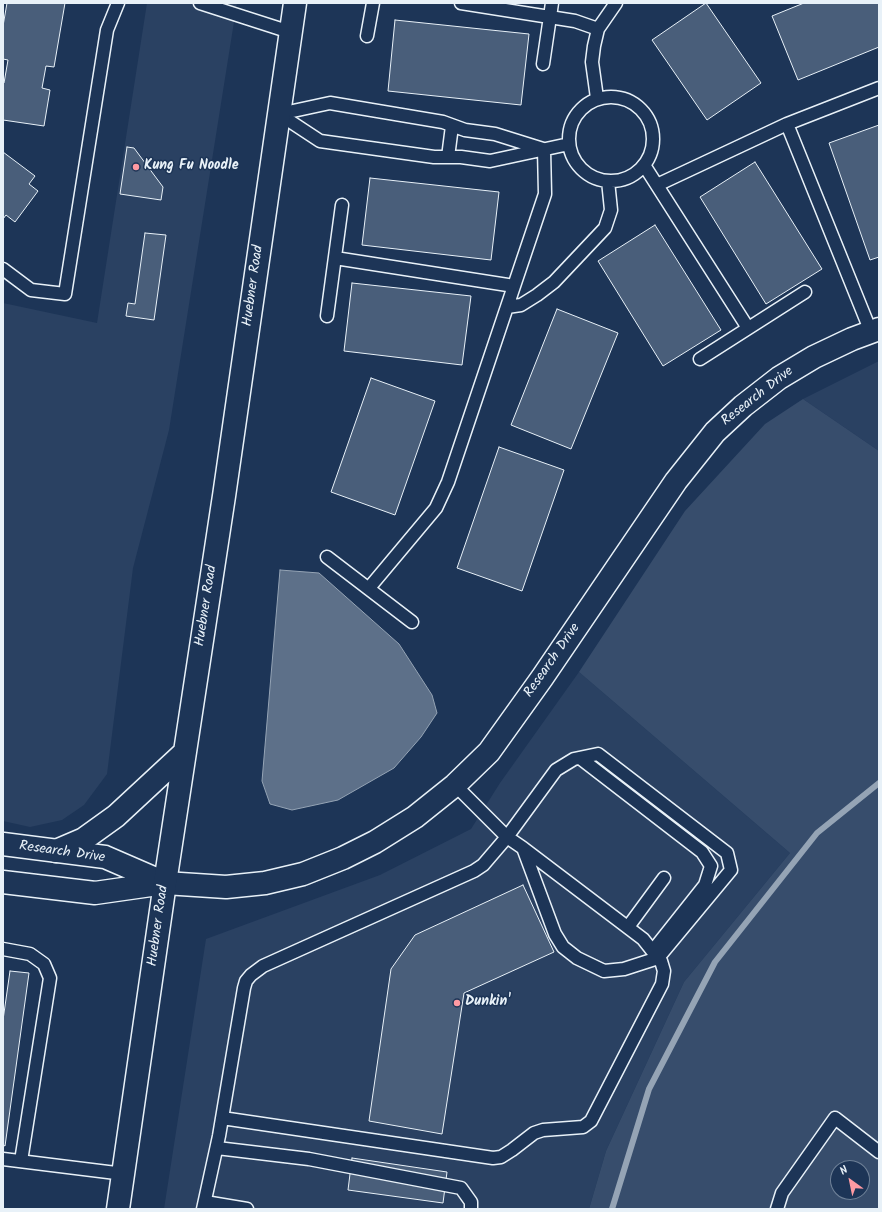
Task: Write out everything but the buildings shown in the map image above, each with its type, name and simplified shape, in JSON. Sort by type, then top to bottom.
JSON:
[{"type":"main road","name":"Huebner Road","points":[[118,1209],[165,883],[224,496],[295,3]]},
{"type":"main road","name":"Research Drive","points":[[3,882],[95,893],[165,883],[226,887],[265,883],[303,874],[343,858],[375,842],[416,817],[455,785],[493,745],[542,678],[676,481],[714,432],[778,378],[814,357],[875,331]]},
{"type":"main road","points":[[56,851],[84,839],[116,816],[185,752]]},
{"type":"main road","name":"Research Drive","points":[[3,844],[105,857],[165,883]]},
{"type":"lane","points":[[3,269],[31,290],[65,294],[107,30],[118,3]]},
{"type":"lane","points":[[200,3],[290,32]]},
{"type":"lane","points":[[368,36],[373,3]]},
{"type":"lane","points":[[461,3],[575,21],[598,30]]},
{"type":"lane","points":[[543,64],[552,3]]},
{"type":"lane","points":[[598,98],[592,62],[598,30],[616,3]]},
{"type":"lane","points":[[657,185],[787,124],[879,88]]},
{"type":"lane","points":[[609,96],[632,101],[641,108],[653,127],[653,150],[644,165],[640,170],[631,176],[620,180],[608,181],[597,179],[582,169],[572,156],[569,144],[569,133],[572,121],[587,104],[598,98],[609,96]]},
{"type":"lane","points":[[279,114],[330,103],[443,122],[465,130],[495,134],[544,149]]},
{"type":"lane","points":[[279,114],[320,141],[434,157],[460,157],[490,161],[569,144]]},
{"type":"lane","points":[[787,124],[875,331]]},
{"type":"lane","points":[[448,157],[452,126]]},
{"type":"lane","points":[[369,588],[436,508],[448,482],[545,194],[544,149]]},
{"type":"lane","points":[[644,165],[748,328]]},
{"type":"lane","points":[[507,306],[521,305],[554,282],[605,228],[611,210],[608,181]]},
{"type":"lane","points":[[327,316],[342,205]]},
{"type":"lane","points":[[335,258],[514,286]]},
{"type":"lane","points":[[700,359],[805,292]]},
{"type":"lane","points":[[327,557],[412,622]]},
{"type":"lane","points":[[247,1209],[204,1206],[217,1148],[244,988],[251,975],[263,966],[474,871],[484,865],[507,837],[556,770],[574,759],[598,754],[727,853],[731,870],[656,954],[624,969],[604,971],[577,958],[563,947],[555,934],[523,848]]},
{"type":"lane","points":[[580,758],[702,852],[711,866],[705,885],[656,954]]},
{"type":"lane","points":[[222,1118],[493,1158],[501,1157],[534,1133],[543,1130],[583,1127],[591,1121],[662,984],[664,971],[661,962],[643,939],[507,837],[455,785]]},
{"type":"lane","points":[[628,927],[664,878]]},
{"type":"lane","points":[[3,950],[30,954],[44,964],[50,978],[21,1161]]},
{"type":"lane","points":[[777,1209],[782,1193],[835,1118],[879,1152]]},
{"type":"lane","points":[[217,1148],[309,1159],[461,1188],[471,1206]]},
{"type":"lane","points":[[3,1158],[124,1174]]},
{"type":"shaded area","points":[[147,3],[237,3],[169,430],[133,568],[107,774],[84,805],[62,820],[30,827],[3,821],[3,303],[97,323]]},
{"type":"shaded area","points":[[879,361],[879,451],[803,399]]},
{"type":"shaded area","points":[[803,399],[879,451],[879,1209],[589,1209],[606,1151],[684,982],[790,853],[579,672],[685,511],[765,424]]},
{"type":"shaded area","points":[[280,570],[319,573],[399,644],[432,695],[437,713],[421,737],[394,768],[338,800],[292,810],[270,804],[262,781]]},
{"type":"shaded area","points":[[579,672],[790,853],[684,982],[606,1151],[589,1209],[164,1209],[206,939],[380,875],[471,829],[500,783]]},
{"type":"waterway","points":[[612,1209],[649,1089],[715,962],[817,833],[879,783]]},
{"type":"place","name":"Kung Fu Noodle","points":[[136,167]]},
{"type":"place","name":"Dunkin'","points":[[457,1003]]}]
